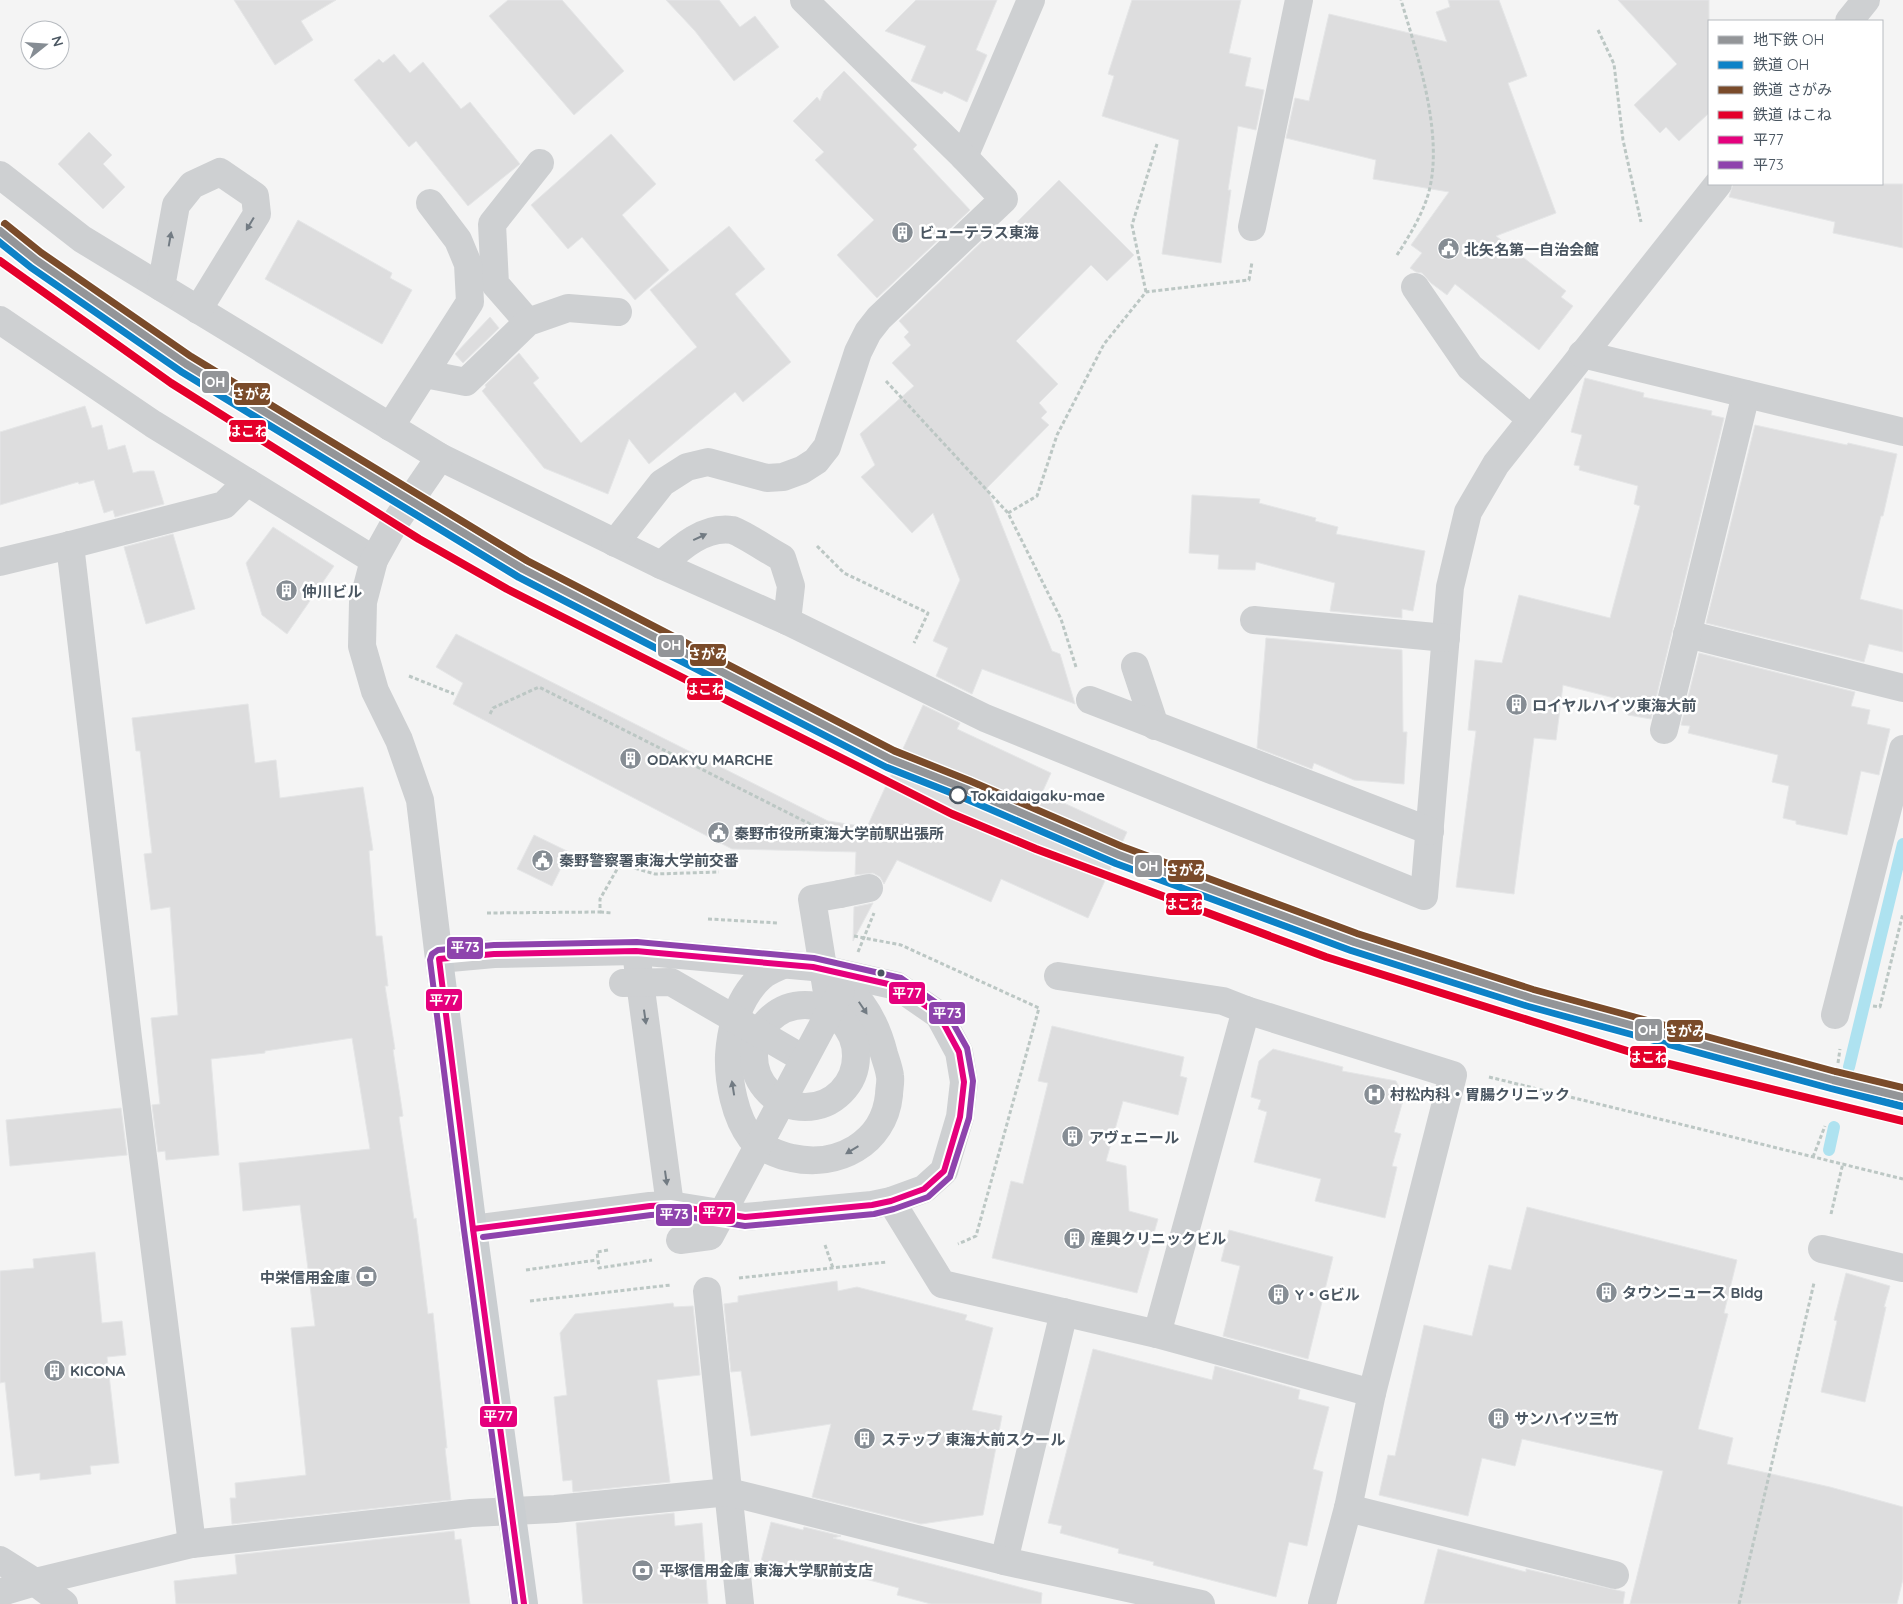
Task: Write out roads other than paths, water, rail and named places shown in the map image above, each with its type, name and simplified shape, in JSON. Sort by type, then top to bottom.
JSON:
[{"type":"main road","points":[[439,959],[473,1229],[524,1604]]},
{"type":"street","points":[[964,157],[1031,0]]},
{"type":"street","points":[[1252,227],[1299,0]]},
{"type":"street","points":[[1849,20],[1866,0]]},
{"type":"street","points":[[616,543],[662,483],[687,466],[708,462],[767,478],[784,477],[802,470],[816,461],[827,447],[858,352],[868,332],[879,318],[1004,199],[817,5]]},
{"type":"street","points":[[528,322],[495,284],[492,224],[540,163]]},
{"type":"street","points":[[161,287],[176,205],[192,185],[220,172],[254,196],[256,214],[198,310]]},
{"type":"street","points":[[0,175],[82,239],[440,457],[661,565],[787,621],[985,718],[1436,899],[1430,831],[1450,587],[1468,512],[1496,464],[1717,185]]},
{"type":"street","points":[[390,427],[470,302],[468,264],[458,240],[430,203]]},
{"type":"street","points":[[1415,286],[1470,367],[1531,419]]},
{"type":"street","points":[[425,374],[466,382],[528,322],[568,308],[618,312]]},
{"type":"street","points":[[0,320],[154,424],[374,560]]},
{"type":"street","points":[[1582,354],[1903,432]]},
{"type":"street","points":[[1664,730],[1746,394]]},
{"type":"street","points":[[440,457],[394,524],[374,560],[363,602],[362,646],[375,691],[399,740],[420,800],[439,959],[494,954],[636,951],[813,966],[897,986],[938,1015],[959,1052],[964,1082],[960,1117],[944,1171],[924,1189],[891,1201],[872,1205],[745,1217],[670,1205],[650,1206],[473,1229]]},
{"type":"street","points":[[0,562],[224,505],[247,482]]},
{"type":"street","points":[[661,565],[684,544],[712,531],[732,530],[782,558],[792,586],[787,621]]},
{"type":"street","points":[[70,545],[128,1038],[192,1544]]},
{"type":"street","points":[[1254,620],[1446,638]]},
{"type":"street","points":[[1687,634],[1903,688]]},
{"type":"street","points":[[1135,666],[1155,726]]},
{"type":"street","points":[[1090,700],[1430,831]]},
{"type":"street","points":[[1835,1015],[1903,749]]},
{"type":"street","points":[[836,1001],[816,1006],[799,1004],[783,1009],[770,1018],[759,1032],[754,1046],[753,1062],[757,1078],[766,1091],[782,1102],[794,1107],[810,1108],[826,1104],[839,1095],[849,1082],[856,1067],[856,1051],[852,1036],[843,1022],[836,1001],[812,899],[869,888]]},
{"type":"street","points":[[636,951],[670,1205]]},
{"type":"street","points":[[785,964],[762,976],[743,998],[732,1027],[729,1057],[735,1100],[740,1117],[752,1140],[780,1156],[801,1160],[829,1160],[852,1152],[874,1134],[887,1108],[890,1076],[880,1037],[864,1008],[847,988],[813,966]]},
{"type":"street","points":[[1058,976],[1223,1001],[1246,1010],[1453,1075],[1372,1393],[1348,1508],[1322,1604]]},
{"type":"street","points":[[623,983],[671,982],[804,1059]]},
{"type":"street","points":[[680,1240],[711,1244],[804,1059],[836,1001]]},
{"type":"street","points":[[1157,1334],[1246,1010]]},
{"type":"street","points":[[891,1201],[942,1284],[1157,1334],[1372,1393]]},
{"type":"street","points":[[1822,1249],[1903,1268]]},
{"type":"street","points":[[707,1291],[740,1604]]},
{"type":"street","points":[[1004,1561],[1064,1312]]},
{"type":"street","points":[[2,1593],[35,1582],[192,1544],[471,1514],[555,1509],[729,1492],[1004,1561],[1200,1604]]},
{"type":"street","points":[[1348,1508],[1615,1575]]},
{"type":"street","points":[[0,1560],[35,1582],[64,1604]]},
{"type":"waterway","points":[[1849,1067],[1903,844]]},
{"type":"waterway","points":[[1829,1150],[1834,1127]]},
{"type":"metro line","name":"OH","points":[[0,231],[36,260],[186,364],[523,569],[890,759],[966,789],[1119,855],[1354,942],[1531,998],[1833,1080],[1903,1097]]},
{"type":"rail line","name":"さがみ","points":[[5,224],[41,253],[191,357],[527,561],[894,751],[1122,847],[1357,934],[1533,990],[1835,1072],[1903,1088]]},
{"type":"rail line","name":"OH","points":[[0,242],[31,267],[181,371],[519,577],[887,767],[963,797],[1116,863],[1351,950],[1529,1006],[1901,1106]]},
{"type":"rail line","name":"はこね","points":[[0,261],[171,383],[419,539],[507,589],[952,814],[1036,849],[1326,957],[1669,1064],[1903,1121]]},
{"type":"place","name":"ビューテラス東海","points":[[903,232]]},
{"type":"place","name":"北矢名第一自治会館","points":[[1448,249]]},
{"type":"place","name":"仲川ビル","points":[[286,591]]},
{"type":"place","name":"ロイヤルハイツ東海大前","points":[[1516,705]]},
{"type":"place","name":"ODAKYU MARCHE","points":[[631,759]]},
{"type":"place","name":"Tokaidaigaku-mae","points":[[958,795]]},
{"type":"place","name":"秦野市役所東海大学前駅出張所","points":[[718,833]]},
{"type":"place","name":"秦野警察署東海大学前交番","points":[[543,860]]},
{"type":"place","name":"村松内科・胃腸クリニック","points":[[1374,1094]]},
{"type":"place","name":"アヴェニール","points":[[1073,1137]]},
{"type":"place","name":"産興クリニックビル","points":[[1075,1238]]},
{"type":"place","name":"中栄信用金庫","points":[[366,1277]]},
{"type":"place","name":"タウンニュース Bldg","points":[[1606,1292]]},
{"type":"place","name":"Y・Gビル","points":[[1279,1294]]},
{"type":"place","name":"KICONA","points":[[54,1370]]},
{"type":"place","name":"サンハイツ三竹","points":[[1498,1418]]},
{"type":"place","name":"ステップ 東海大前スクール","points":[[865,1439]]},
{"type":"place","name":"平塚信用金庫 東海大学駅前支店","points":[[643,1570]]}]
